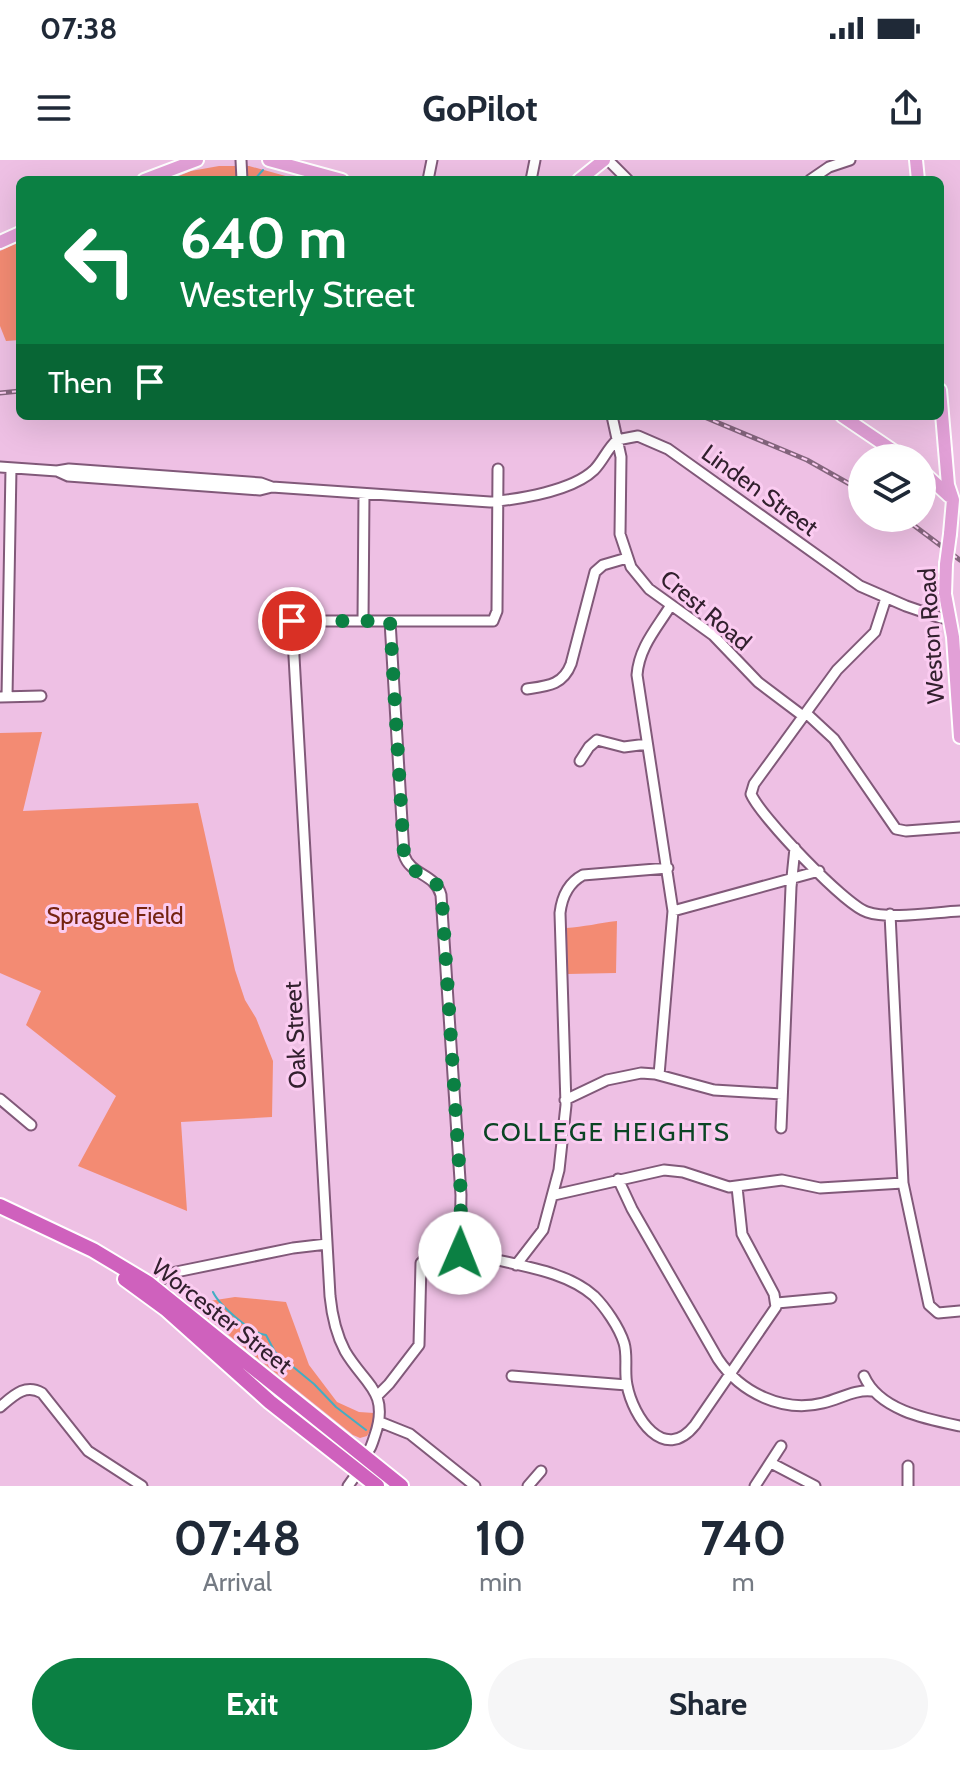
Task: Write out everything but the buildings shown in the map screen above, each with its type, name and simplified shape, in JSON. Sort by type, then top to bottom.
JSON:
[{"type":"highway","name":"Worcester Street","points":[[0,1206],[93,1250],[154,1287],[398,1484]]},
{"type":"highway","name":"Worcester Street","points":[[0,1217],[82,1254],[146,1294],[270,1402],[377,1486]]},
{"type":"highway","points":[[330,1450],[347,1457],[364,1457]]},
{"type":"highway","points":[[358,1472],[375,1472],[398,1484]]},
{"type":"main road","points":[[155,176],[197,160]]},
{"type":"main road","points":[[269,160],[327,176]]},
{"type":"main road","points":[[584,176],[606,160]]},
{"type":"main road","points":[[848,420],[883,444]]},
{"type":"main road","name":"Weston Road","points":[[942,420],[945,451],[956,503],[945,590],[953,637],[960,737]]},
{"type":"main road","points":[[936,465],[945,451]]},
{"type":"main road","points":[[936,484],[956,503]]},
{"type":"street","points":[[606,160],[624,176]]},
{"type":"street","points":[[816,176],[829,167],[850,160]]},
{"type":"street","name":"Crest Road","points":[[613,420],[621,460],[620,529],[627,558],[642,583],[713,635],[758,682],[834,739],[896,829],[909,831],[960,827]]},
{"type":"street","name":"Linden Street","points":[[617,440],[638,436],[665,447],[854,582],[886,598],[937,617],[949,618]]},
{"type":"street","points":[[41,696],[4,697],[5,467],[261,483],[272,487],[462,501],[498,501],[579,481],[598,466],[617,440]]},
{"type":"street","points":[[364,494],[363,621],[493,621],[497,611],[498,469]]},
{"type":"street","points":[[527,689],[550,686],[564,677],[570,667],[594,574],[600,566],[627,558]]},
{"type":"street","points":[[886,598],[874,634],[847,657],[751,792],[754,801],[795,848],[858,908],[873,914],[960,911]]},
{"type":"street","points":[[659,1075],[673,911],[637,686],[638,665],[648,639],[671,605]]},
{"type":"street","name":"Oak Street","points":[[363,621],[292,621],[327,1244],[335,1327],[349,1356],[377,1396],[380,1422],[371,1448],[364,1457]]},
{"type":"street","points":[[390,621],[404,855],[412,869],[436,883],[442,899],[461,1195],[460,1253]]},
{"type":"street","points":[[580,761],[590,744],[597,740],[624,747],[647,744]]},
{"type":"street","points":[[781,1128],[791,879],[795,848]]},
{"type":"street","points":[[516,1265],[541,1233],[559,1170],[565,1100],[560,913],[565,893],[572,882],[587,874],[668,868]]},
{"type":"street","points":[[673,911],[819,871]]},
{"type":"street","points":[[890,914],[903,1183],[929,1305],[938,1313],[960,1311]]},
{"type":"street","points":[[565,1100],[613,1078],[641,1073],[711,1089],[782,1094]]},
{"type":"street","points":[[0,1099],[31,1125]]},
{"type":"street","points":[[554,1195],[671,1170],[737,1187],[782,1180],[820,1188],[903,1183]]},
{"type":"street","points":[[618,1179],[718,1359],[731,1374],[766,1398],[789,1406],[821,1404],[861,1391],[872,1391]]},
{"type":"street","points":[[737,1187],[742,1234],[777,1303]]},
{"type":"street","points":[[154,1287],[165,1276],[179,1271],[327,1244]]},
{"type":"street","points":[[377,1396],[419,1345],[421,1263],[433,1255],[460,1253],[516,1265],[563,1278],[597,1299],[623,1341],[627,1385],[637,1410],[659,1438],[672,1440],[683,1437],[692,1428],[771,1317],[777,1303]]},
{"type":"street","points":[[777,1303],[831,1298]]},
{"type":"street","points":[[512,1376],[627,1385]]},
{"type":"street","points":[[864,1376],[872,1391],[900,1408],[960,1426]]},
{"type":"street","points":[[0,1407],[18,1392],[36,1390],[42,1393],[88,1451],[142,1486]]},
{"type":"street","points":[[380,1422],[412,1436],[475,1486]]},
{"type":"street","points":[[342,1439],[362,1443],[376,1433]]},
{"type":"street","points":[[755,1486],[781,1446]]},
{"type":"street","points":[[771,1463],[815,1486]]},
{"type":"street","points":[[908,1466],[908,1486]]},
{"type":"street","points":[[528,1486],[541,1471]]},
{"type":"street","points":[[348,1486],[358,1472]]},
{"type":"green space","points":[[219,166],[249,166],[285,176],[179,176]]},
{"type":"green space","points":[[16,244],[16,340],[6,341],[0,326],[0,251]]},
{"type":"green space","name":"Sprague Field","points":[[42,732],[23,811],[198,803],[235,970],[273,1061],[272,1117],[181,1122],[187,1211],[78,1166],[116,1096],[26,1025],[41,991],[0,973],[0,733]]},
{"type":"green space","points":[[617,921],[616,973],[568,974],[566,928]]},
{"type":"green space","points":[[235,1297],[286,1302],[309,1365],[337,1402],[359,1412],[374,1413],[373,1425],[367,1436],[360,1438],[353,1435],[190,1304]]},
{"type":"waterway","points":[[258,176],[263,170]]},
{"type":"waterway","points":[[213,1292],[245,1324],[266,1335],[275,1352],[366,1430]]},
{"type":"railway","points":[[0,393],[16,391]]},
{"type":"railway","points":[[712,420],[807,460],[848,483]]},
{"type":"railway","points":[[923,532],[960,560]]},
{"type":"district","name":"COLLEGE HEIGHTS","points":[[607,1132]]},
{"type":"route","points":[[292,621],[390,621],[404,855],[412,869],[436,883],[442,899],[461,1195],[460,1253]]}]
